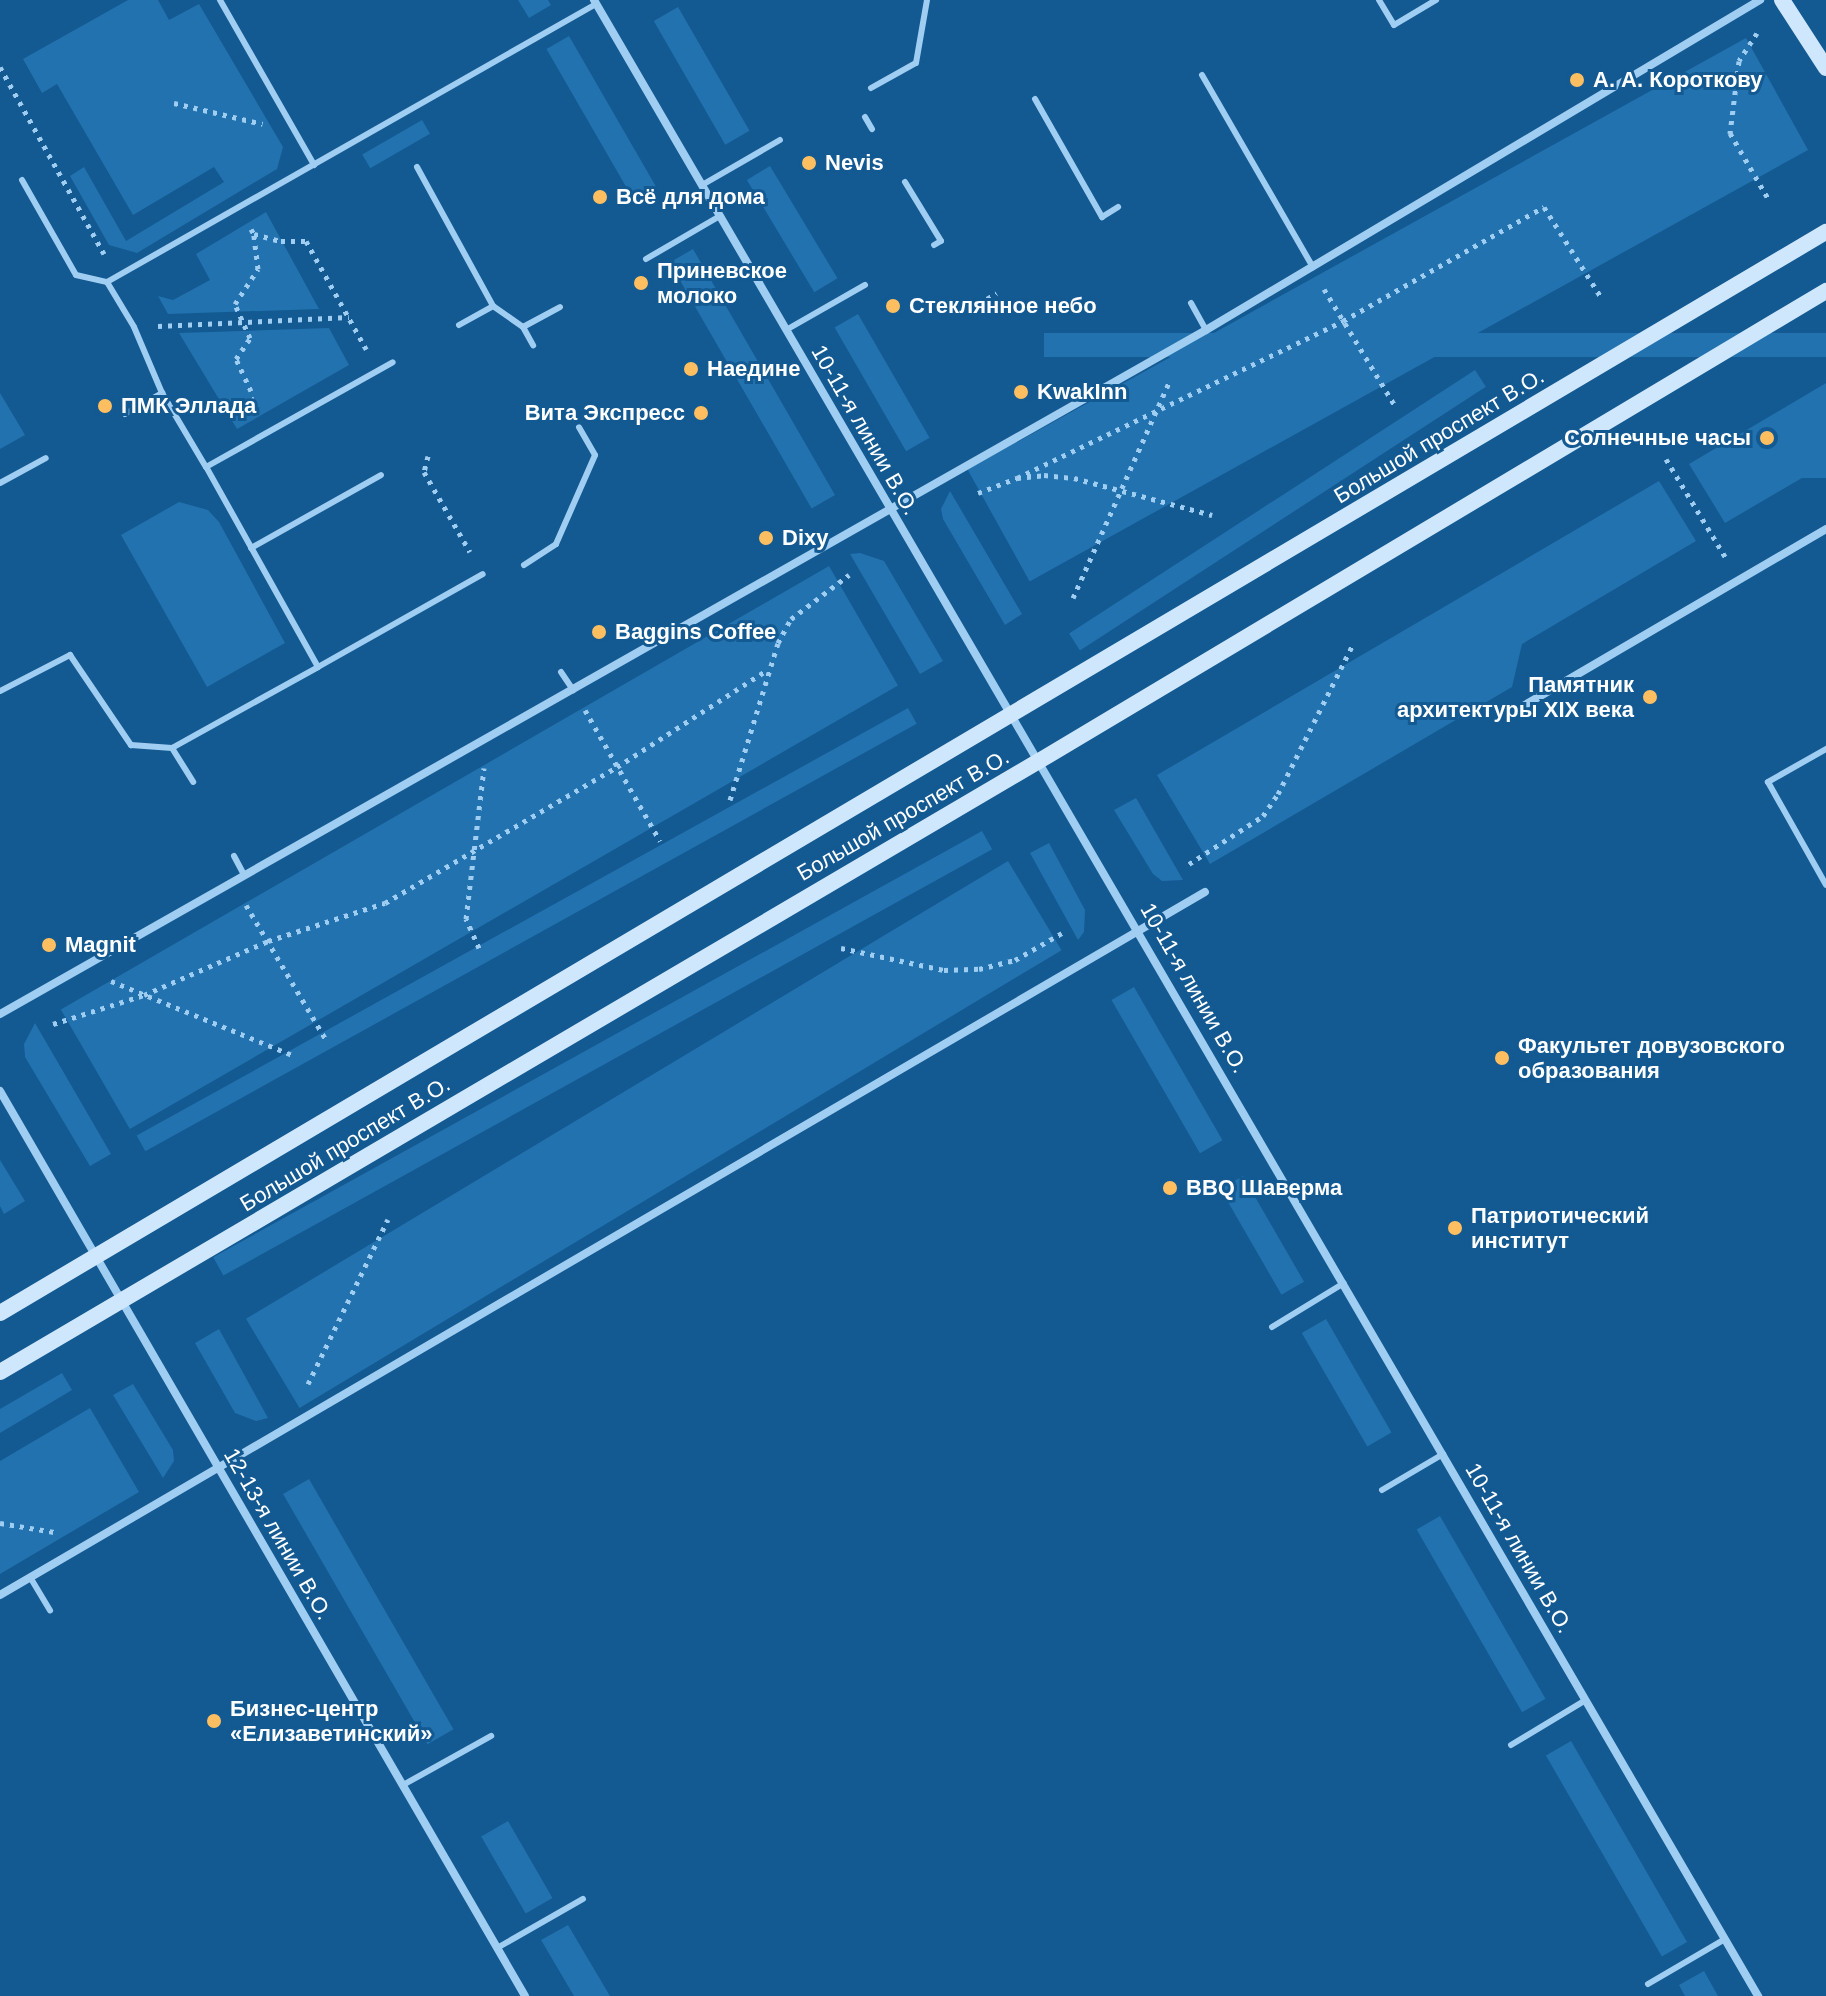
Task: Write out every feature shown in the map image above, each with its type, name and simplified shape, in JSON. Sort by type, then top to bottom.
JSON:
[{"type":"main road","points":[[1782,0],[1826,68]]},
{"type":"main road","name":"Большой проспект В.О.","points":[[0,1313],[1013,717],[1826,232]]},
{"type":"main road","name":"Большой проспект В.О.","points":[[0,1372],[1039,761],[1826,291]]},
{"type":"street","points":[[0,1014],[243,873],[573,690],[1206,330],[1760,0]]},
{"type":"street","name":"10-11-я линии В.О.","points":[[595,2],[1758,1996]]},
{"type":"street","points":[[1518,709],[1826,529]]},
{"type":"street","points":[[0,1595],[1205,892]]},
{"type":"street","name":"12-13-я линии В.О.","points":[[0,1091],[525,1996]]},
{"type":"lane","points":[[220,0],[314,165]]},
{"type":"lane","points":[[871,88],[916,63],[927,0]]},
{"type":"lane","points":[[1379,0],[1394,25],[1436,0]]},
{"type":"lane","points":[[107,282],[595,2]]},
{"type":"lane","points":[[1202,75],[1313,267]]},
{"type":"lane","points":[[1035,99],[1102,217],[1118,207]]},
{"type":"lane","points":[[865,117],[872,129]]},
{"type":"lane","points":[[702,185],[780,140]]},
{"type":"lane","points":[[417,167],[493,306],[523,327],[533,345]]},
{"type":"lane","points":[[22,180],[76,275],[107,282],[134,327],[162,393],[318,667]]},
{"type":"lane","points":[[905,182],[941,241],[934,245]]},
{"type":"lane","points":[[646,259],[720,216]]},
{"type":"lane","points":[[786,330],[865,285]]},
{"type":"lane","points":[[1191,303],[1206,330]]},
{"type":"lane","points":[[459,325],[493,306]]},
{"type":"lane","points":[[523,327],[560,307]]},
{"type":"lane","points":[[206,467],[393,362]]},
{"type":"lane","points":[[125,414],[162,393]]},
{"type":"lane","points":[[524,565],[556,544],[595,455],[579,427]]},
{"type":"lane","points":[[0,483],[46,458]]},
{"type":"lane","points":[[251,548],[381,475]]},
{"type":"lane","points":[[0,691],[70,655],[131,745],[172,748],[483,574]]},
{"type":"lane","points":[[561,672],[573,690]]},
{"type":"lane","points":[[172,748],[193,782]]},
{"type":"lane","points":[[1826,749],[1768,782],[1826,885]]},
{"type":"lane","points":[[234,856],[243,873]]},
{"type":"lane","points":[[1272,1327],[1344,1283]]},
{"type":"lane","points":[[1382,1490],[1443,1454]]},
{"type":"lane","points":[[30,1577],[50,1610]]},
{"type":"lane","points":[[1511,1745],[1586,1700]]},
{"type":"lane","points":[[403,1785],[491,1736]]},
{"type":"lane","points":[[497,1948],[583,1899]]},
{"type":"lane","points":[[1648,1984],[1725,1939]]},
{"type":"path","points":[[1757,32],[1739,61],[1730,133],[1769,200]]},
{"type":"path","points":[[0,67],[116,276]]},
{"type":"path","points":[[174,103],[295,131]]},
{"type":"path","points":[[973,495],[1017,478],[1343,321],[1544,207],[1601,297]]},
{"type":"path","points":[[254,234],[258,269],[235,304],[250,338],[236,359],[251,391],[254,440]]},
{"type":"path","points":[[281,241],[306,241],[378,370]]},
{"type":"path","points":[[1313,267],[1395,406]]},
{"type":"path","points":[[953,303],[970,309],[997,293]]},
{"type":"path","points":[[134,327],[349,317]]},
{"type":"path","points":[[1073,598],[1171,375]]},
{"type":"path","points":[[428,456],[424,472],[483,574]]},
{"type":"path","points":[[1666,459],[1739,580]]},
{"type":"path","points":[[1017,478],[1044,475],[1122,490],[1212,515]]},
{"type":"path","points":[[730,800],[767,670],[791,619],[849,575]]},
{"type":"path","points":[[1189,864],[1263,816],[1278,794],[1353,644]]},
{"type":"path","points":[[53,1024],[144,995],[268,941],[385,903],[617,767],[767,670]]},
{"type":"path","points":[[573,690],[660,841]]},
{"type":"path","points":[[479,948],[466,919],[485,761]]},
{"type":"path","points":[[231,880],[325,1038]]},
{"type":"path","points":[[841,948],[944,970],[979,969],[1015,960],[1062,933]]},
{"type":"path","points":[[104,978],[295,1056]]},
{"type":"path","points":[[287,1427],[388,1219]]},
{"type":"path","points":[[0,1523],[65,1534]]},
{"type":"shaded area","points":[[128,0],[158,0],[169,20],[199,4],[283,147],[277,169],[137,253],[109,245],[70,176],[84,167],[126,241],[224,182],[214,167],[133,215],[57,84],[42,93],[23,59]]},
{"type":"shaded area","points":[[518,0],[548,0],[551,5],[529,18]]},
{"type":"shaded area","points":[[678,7],[750,131],[725,145],[654,21]]},
{"type":"shaded area","points":[[569,36],[656,188],[634,201],[546,49]]},
{"type":"shaded area","points":[[1746,38],[1808,150],[1030,581],[968,469]]},
{"type":"shaded area","points":[[422,120],[430,134],[370,168],[362,154]]},
{"type":"shaded area","points":[[770,166],[837,278],[814,292],[747,180]]},
{"type":"shaded area","points":[[266,212],[319,309],[168,314],[158,296],[173,300],[210,280],[196,254]]},
{"type":"shaded area","points":[[693,249],[835,495],[812,508],[670,262]]},
{"type":"shaded area","points":[[858,314],[930,438],[906,451],[835,328]]},
{"type":"shaded area","points":[[329,328],[349,365],[237,429],[179,333]]},
{"type":"shaded area","points":[[1044,333],[1826,333],[1826,357],[1044,357]]},
{"type":"shaded area","points":[[1475,370],[1486,387],[1080,650],[1069,634]]},
{"type":"shaded area","points":[[1826,383],[1826,478],[1802,478],[1725,523],[1689,464]]},
{"type":"shaded area","points":[[0,393],[25,435],[0,449]]},
{"type":"shaded area","points":[[1659,481],[1696,541],[1522,644],[1512,687],[1210,864],[1157,775]]},
{"type":"shaded area","points":[[950,491],[1022,614],[1005,625],[943,519],[941,509]]},
{"type":"shaded area","points":[[179,502],[208,510],[219,522],[285,643],[207,687],[121,535]]},
{"type":"shaded area","points":[[860,553],[884,561],[943,661],[920,674],[850,554]]},
{"type":"shaded area","points":[[829,566],[898,686],[130,1129],[61,1010]]},
{"type":"shaded area","points":[[908,708],[917,724],[145,1151],[137,1136]]},
{"type":"shaded area","points":[[1136,798],[1183,880],[1162,881],[1153,874],[1114,810]]},
{"type":"shaded area","points":[[982,831],[992,849],[223,1276],[213,1257]]},
{"type":"shaded area","points":[[1049,843],[1085,910],[1084,932],[1078,940],[1030,853]]},
{"type":"shaded area","points":[[1008,861],[1062,950],[300,1408],[246,1319]]},
{"type":"shaded area","points":[[1134,987],[1222,1140],[1200,1153],[1111,1000]]},
{"type":"shaded area","points":[[35,1023],[111,1154],[90,1166],[25,1057],[24,1044]]},
{"type":"shaded area","points":[[0,1160],[25,1201],[4,1214],[0,1206]]},
{"type":"shaded area","points":[[1243,1176],[1304,1282],[1281,1295],[1220,1189]]},
{"type":"shaded area","points":[[1326,1319],[1392,1432],[1367,1446],[1302,1333]]},
{"type":"shaded area","points":[[219,1329],[268,1418],[256,1421],[235,1413],[195,1343]]},
{"type":"shaded area","points":[[62,1373],[72,1390],[0,1433],[0,1409]]},
{"type":"shaded area","points":[[133,1384],[173,1450],[174,1461],[163,1478],[113,1395]]},
{"type":"shaded area","points":[[90,1408],[139,1492],[0,1574],[0,1461]]},
{"type":"shaded area","points":[[309,1479],[454,1729],[428,1744],[283,1494]]},
{"type":"shaded area","points":[[1440,1516],[1546,1699],[1522,1712],[1417,1530]]},
{"type":"shaded area","points":[[1571,1741],[1687,1942],[1662,1956],[1546,1756]]},
{"type":"shaded area","points":[[508,1821],[552,1898],[526,1914],[481,1836]]},
{"type":"shaded area","points":[[568,1925],[610,1996],[574,1996],[541,1940]]},
{"type":"shaded area","points":[[1704,1971],[1718,1996],[1685,1996],[1679,1985]]},
{"type":"place","name":"А. А. Короткову","points":[[1577,80]]},
{"type":"place","name":"Nevis","points":[[809,163]]},
{"type":"place","name":"Всё для дома","points":[[600,197]]},
{"type":"place","name":"Приневское молоко","points":[[641,283]]},
{"type":"place","name":"Стеклянное небо","points":[[893,306]]},
{"type":"place","name":"Наедине","points":[[691,369]]},
{"type":"place","name":"KwakInn","points":[[1021,392]]},
{"type":"place","name":"ПМК Эллада","points":[[105,406]]},
{"type":"place","name":"Вита Экспресс","points":[[701,413]]},
{"type":"place","name":"Солнечные часы","points":[[1767,438]]},
{"type":"place","name":"Dixy","points":[[766,538]]},
{"type":"place","name":"Baggins Coffee","points":[[599,632]]},
{"type":"place","name":"Памятник архитектуры XIX века","points":[[1650,697]]},
{"type":"place","name":"Magnit","points":[[49,945]]},
{"type":"place","name":"Факультет довузовского образования","points":[[1502,1058]]},
{"type":"place","name":"BBQ Шаверма","points":[[1170,1188]]},
{"type":"place","name":"Патриотический институт","points":[[1455,1228]]},
{"type":"place","name":"Бизнес-центр «Елизаветинский»","points":[[214,1721]]}]
